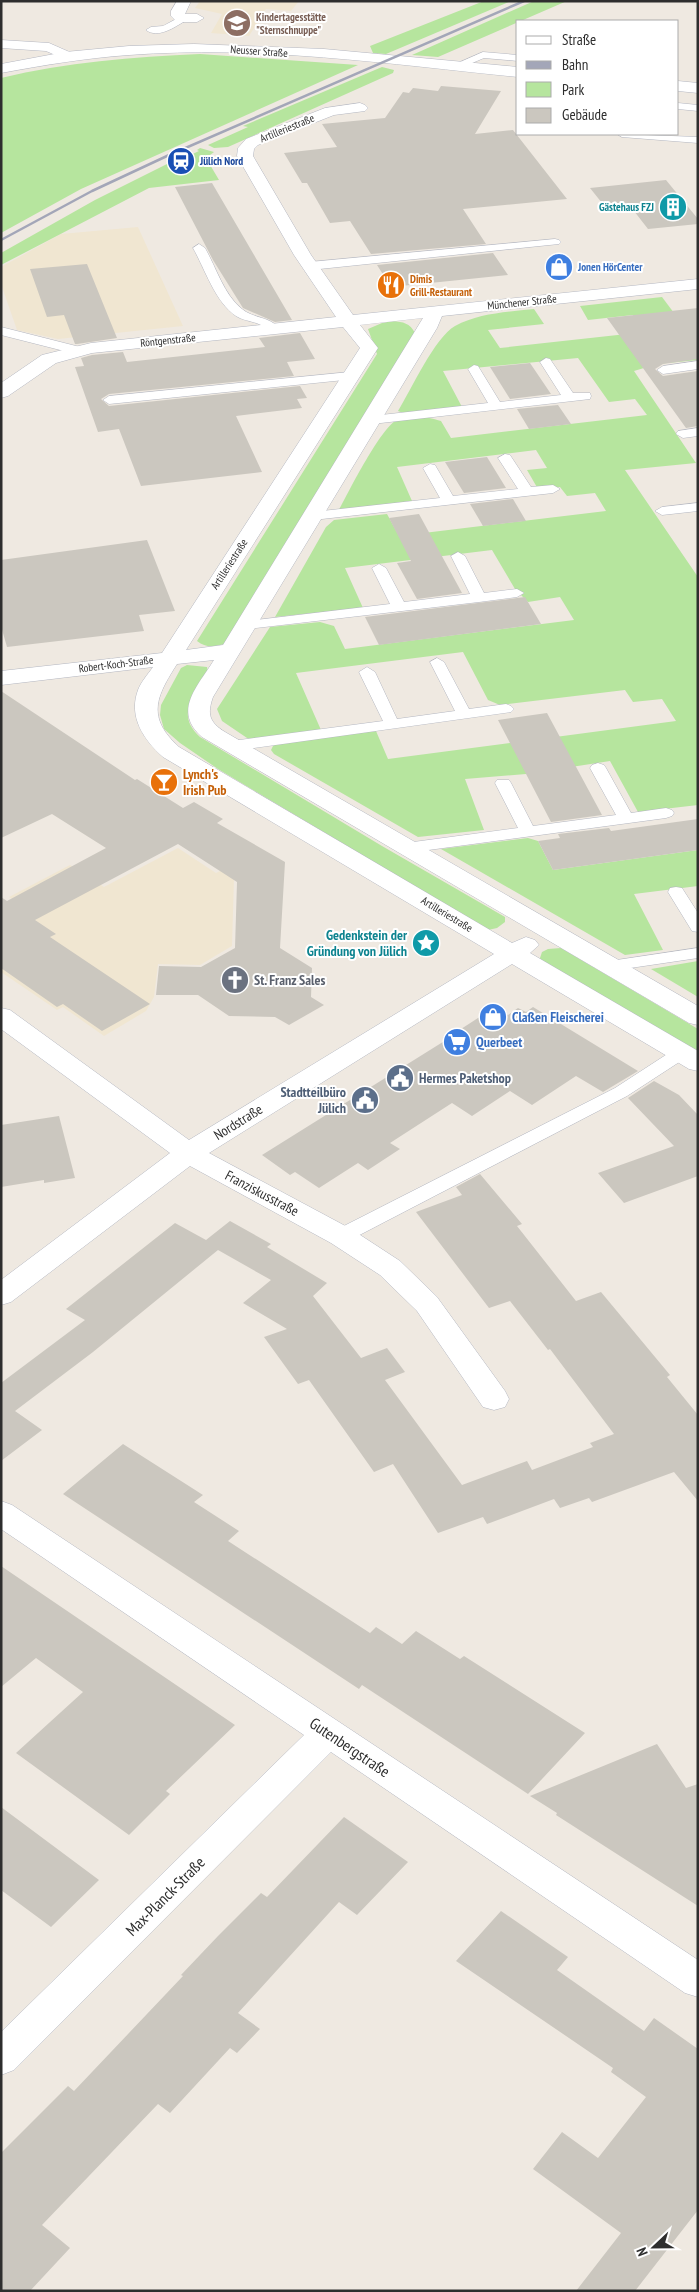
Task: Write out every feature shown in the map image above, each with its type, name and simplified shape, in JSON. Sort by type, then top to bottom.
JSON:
[{"type":"street","points":[[184,1],[178,11],[178,16],[190,18]]},
{"type":"street","points":[[1,44],[49,47],[69,57]]},
{"type":"street","name":"Neusser Straße","points":[[1,70],[69,57],[135,49],[212,48],[516,72]]},
{"type":"street","points":[[679,86],[698,88]]},
{"type":"street","name":"Artilleriestraße","points":[[360,108],[331,111],[252,142],[246,148],[245,156],[274,209],[346,321],[368,348],[149,690],[145,709],[148,725],[156,739],[171,752],[690,1058]]},
{"type":"street","name":"Münchener Straße","points":[[346,321],[698,284]]},
{"type":"street","points":[[436,311],[428,328],[197,708],[198,718],[204,728],[232,746],[698,1017]]},
{"type":"street","name":"Röntgenstraße","points":[[1,392],[50,359],[76,350],[346,321]]},
{"type":"street","name":"Robert-Koch-Straße","points":[[1,678],[231,651]]},
{"type":"street","points":[[513,954],[549,931]]},
{"type":"street","name":"Nordstraße","points":[[1,1295],[188,1153],[513,954]]},
{"type":"street","name":"Franziskusstraße","points":[[1,1016],[188,1153],[341,1236],[390,1268],[427,1304],[494,1399]]},
{"type":"street","name":"Gutenbergstraße","points":[[1,1513],[698,1981]]},
{"type":"street","name":"Max-Planck-Straße","points":[[1,2058],[328,1733]]},
{"type":"lane","points":[[151,30],[165,29],[190,18]]},
{"type":"lane","points":[[454,67],[483,55],[516,58]]},
{"type":"lane","points":[[679,106],[698,108]]},
{"type":"lane","points":[[635,135],[698,140]]},
{"type":"lane","points":[[310,266],[555,242]]},
{"type":"lane","points":[[199,248],[231,305],[239,313],[270,324],[274,329]]},
{"type":"lane","points":[[1,331],[76,350]]},
{"type":"lane","points":[[546,362],[570,398]]},
{"type":"lane","points":[[663,370],[698,366]]},
{"type":"lane","points":[[474,369],[496,406]]},
{"type":"lane","points":[[109,400],[350,376]]},
{"type":"lane","points":[[372,420],[585,396]]},
{"type":"lane","points":[[683,434],[698,432]]},
{"type":"lane","points":[[505,458],[527,492]]},
{"type":"lane","points":[[430,468],[449,501]]},
{"type":"lane","points":[[313,516],[552,490]]},
{"type":"lane","points":[[662,511],[698,507]]},
{"type":"lane","points":[[458,556],[479,598]]},
{"type":"lane","points":[[379,568],[399,607]]},
{"type":"lane","points":[[247,625],[517,593]]},
{"type":"lane","points":[[437,662],[464,714]]},
{"type":"lane","points":[[367,672],[392,724]]},
{"type":"lane","points":[[232,746],[506,709]]},
{"type":"lane","points":[[598,768],[626,819]]},
{"type":"lane","points":[[503,783],[528,832]]},
{"type":"lane","points":[[406,848],[666,814]]},
{"type":"lane","points":[[676,892],[698,927]]},
{"type":"lane","points":[[610,966],[698,952]]},
{"type":"lane","points":[[341,1236],[690,1058]]},
{"type":"shaded area","name":"Kindertagesstätte \"Sternschnuppe\"","points":[[200,1],[299,1],[291,11],[266,9],[249,36],[211,33],[222,14],[195,8]]},
{"type":"shaded area","points":[[138,227],[183,326],[58,339],[17,330],[1,284],[1,267],[61,234]]},
{"type":"shaded area","points":[[178,848],[216,873],[222,870],[234,877],[232,946],[200,965],[158,964],[154,997],[146,1011],[104,1036],[63,1007],[57,1010],[1,972],[1,912],[17,903],[9,897],[70,865],[104,887]]},
{"type":"green space","points":[[484,1],[511,1],[386,54],[373,53],[370,46]]},
{"type":"green space","points":[[534,1],[567,1],[523,20],[516,20],[516,23],[438,57],[412,55]]},
{"type":"green space","points":[[200,54],[358,65],[81,189],[1,233],[1,78],[25,72],[100,61]]},
{"type":"green space","points":[[382,67],[394,70],[393,73],[228,147],[214,148],[208,145],[248,127],[243,126]]},
{"type":"green space","points":[[200,148],[214,152],[206,158],[219,180],[149,188],[1,265],[1,253],[95,200],[181,157],[184,158],[199,151],[197,150]]},
{"type":"green space","points":[[662,297],[698,345],[698,360],[657,364],[634,371],[696,463],[625,470],[698,577],[698,805],[638,812],[610,761],[526,774],[465,779],[484,830],[418,837],[274,754],[271,750],[277,743],[376,731],[388,759],[676,721],[662,699],[633,702],[625,690],[500,705],[488,700],[463,652],[296,673],[321,730],[250,740],[222,721],[217,709],[270,627],[320,622],[334,626],[345,649],[574,620],[560,597],[528,602],[515,589],[492,550],[345,568],[363,608],[275,617],[326,527],[334,520],[387,514],[399,536],[606,511],[595,493],[567,496],[560,487],[538,489],[527,470],[547,468],[536,450],[397,467],[412,501],[339,510],[374,446],[391,424],[398,419],[420,417],[441,421],[451,438],[647,415],[635,399],[609,402],[578,358],[443,371],[462,407],[403,413],[398,411],[439,341],[447,332],[464,322],[494,314],[534,309],[544,324],[488,330],[500,348],[645,332],[633,315],[588,320],[580,306]]},
{"type":"green space","points":[[393,321],[406,324],[415,333],[224,644],[216,646],[203,645],[197,641],[377,354],[368,329]]},
{"type":"green space","points":[[187,665],[207,667],[208,672],[189,705],[188,713],[193,729],[200,737],[505,917],[505,922],[497,928],[488,930],[218,769],[180,743],[164,729],[160,715],[161,705],[181,668]]},
{"type":"green space","points":[[528,838],[538,841],[553,870],[698,850],[698,886],[634,894],[663,950],[625,955],[441,849]]},
{"type":"green space","points":[[561,948],[698,1029],[698,1054],[541,962],[542,952],[548,949]]},
{"type":"green space","points":[[698,961],[698,997],[651,969]]},
{"type":"building","points":[[441,86],[501,91],[475,134],[513,130],[567,199],[463,209],[486,244],[371,254],[350,221],[330,223],[307,183],[302,183],[284,153],[337,147],[322,124],[385,118],[403,92],[409,93],[413,88],[438,91]]},
{"type":"building","points":[[666,180],[698,219],[698,224],[648,229],[634,211],[610,213],[590,188]]},
{"type":"building","points":[[212,183],[292,320],[275,322],[243,308],[213,260],[175,187]]},
{"type":"building","points":[[493,253],[508,275],[391,287],[377,265]]},
{"type":"building","points":[[87,264],[117,338],[75,344],[64,315],[47,317],[30,269]]},
{"type":"building","points":[[698,308],[698,359],[663,364],[655,369],[663,376],[698,371],[698,426],[686,428],[607,318]]},
{"type":"building","points":[[300,333],[315,359],[287,362],[294,376],[109,394],[101,399],[109,406],[300,386],[307,398],[297,399],[302,408],[236,416],[262,472],[141,486],[119,429],[98,432],[75,367],[84,366],[81,358],[92,355],[123,352],[127,362],[265,347],[259,338]]},
{"type":"building","points":[[530,363],[551,394],[510,399],[490,367]]},
{"type":"building","points":[[558,405],[571,424],[529,429],[517,409]]},
{"type":"building","points":[[487,457],[506,488],[464,493],[445,462]]},
{"type":"building","points":[[513,499],[526,521],[483,526],[470,504]]},
{"type":"building","points":[[419,514],[462,593],[417,599],[397,563],[411,561],[389,518]]},
{"type":"building","points":[[147,540],[175,611],[139,615],[144,631],[7,647],[1,626],[1,560]]},
{"type":"building","points":[[525,597],[541,624],[379,645],[365,617]]},
{"type":"building","points":[[1,691],[135,780],[137,779],[183,808],[194,802],[223,819],[217,823],[285,862],[280,948],[312,968],[311,997],[324,1005],[289,1025],[275,1017],[229,1016],[198,995],[156,995],[159,966],[201,967],[235,948],[237,882],[178,844],[35,920],[56,934],[50,937],[150,1004],[102,1031],[63,1004],[57,1007],[1,968],[1,897],[7,901],[106,848],[52,814],[1,838]]},
{"type":"building","points":[[547,713],[602,815],[551,822],[498,720]]},
{"type":"building","points":[[698,819],[698,850],[553,870],[538,841],[560,838],[558,834],[609,828],[611,831]]},
{"type":"building","points":[[495,1007],[508,1015],[518,1008],[526,1012],[533,1007],[638,1071],[603,1092],[576,1076],[532,1105],[510,1091],[472,1116],[452,1103],[390,1143],[400,1149],[368,1170],[358,1163],[319,1188],[295,1172],[290,1175],[262,1155],[462,1030]]},
{"type":"building","points":[[654,1081],[679,1095],[698,1115],[698,1176],[624,1203],[598,1173],[674,1146],[628,1098]]},
{"type":"building","points":[[59,1116],[75,1178],[44,1183],[44,1180],[1,1187],[1,1125]]},
{"type":"building","points":[[480,1174],[522,1224],[517,1226],[576,1301],[601,1292],[670,1375],[667,1377],[698,1415],[698,1501],[674,1472],[592,1502],[589,1498],[560,1508],[554,1499],[487,1524],[483,1517],[438,1533],[393,1464],[374,1472],[309,1380],[298,1384],[264,1337],[287,1329],[243,1303],[271,1280],[218,1250],[93,1352],[15,1411],[42,1430],[1,1461],[1,1383],[85,1320],[66,1309],[175,1223],[206,1240],[230,1221],[271,1244],[267,1247],[327,1283],[313,1296],[361,1358],[387,1348],[405,1372],[385,1380],[462,1485],[527,1461],[532,1470],[593,1447],[590,1443],[614,1434],[550,1349],[548,1350],[510,1301],[489,1308],[416,1212],[462,1195],[456,1187]]},
{"type":"building","points":[[123,1444],[203,1495],[194,1502],[239,1531],[228,1541],[370,1633],[376,1627],[402,1644],[416,1631],[460,1659],[464,1656],[585,1733],[528,1794],[362,1685],[359,1689],[63,1494]]},
{"type":"building","points":[[1,1566],[235,1725],[166,1791],[170,1794],[129,1835],[16,1753],[83,1692],[36,1658],[1,1687]]},
{"type":"building","points":[[657,1744],[686,1788],[698,1784],[698,1906],[556,1815],[557,1813],[530,1796]]},
{"type":"building","points":[[1,1807],[99,1880],[51,1927],[1,1890]]},
{"type":"building","points":[[344,1817],[408,1862],[357,1915],[339,1902],[238,2013],[260,2029],[237,2053],[230,2048],[170,2113],[158,2104],[42,2225],[70,2248],[30,2291],[1,2291],[1,2153],[68,2086],[74,2091],[183,1976],[181,1975],[218,1936],[261,1893],[267,1897]]},
{"type":"building","points":[[501,1911],[568,1957],[557,1970],[644,2031],[654,2018],[698,2049],[698,2210],[635,2291],[576,2291],[621,2233],[533,2169],[562,2132],[598,2158],[646,2097],[611,2072],[613,2068],[456,1961]]},
{"type":"railway","points":[[1,240],[92,191],[167,156],[524,1]]},
{"type":"place","name":"Kindertagesstätte \"Sternschnuppe\"","points":[[237,23]]},
{"type":"place","name":"Jülich Nord","points":[[181,161]]},
{"type":"place","name":"Gästehaus FZJ","points":[[673,207]]},
{"type":"place","name":"Jonen HörCenter","points":[[559,267]]},
{"type":"place","name":"Dimis Grill-Restaurant","points":[[391,285]]},
{"type":"place","name":"Lynch's Irish Pub","points":[[164,782]]},
{"type":"place","name":"Gedenkstein der Gründung von Jülich","points":[[426,943]]},
{"type":"place","name":"St. Franz Sales","points":[[235,980]]},
{"type":"place","name":"Claßen Fleischerei","points":[[493,1017]]},
{"type":"place","name":"Querbeet","points":[[457,1042]]},
{"type":"place","name":"Hermes Paketshop","points":[[400,1078]]},
{"type":"place","name":"Stadtteilbüro Jülich","points":[[365,1100]]}]
